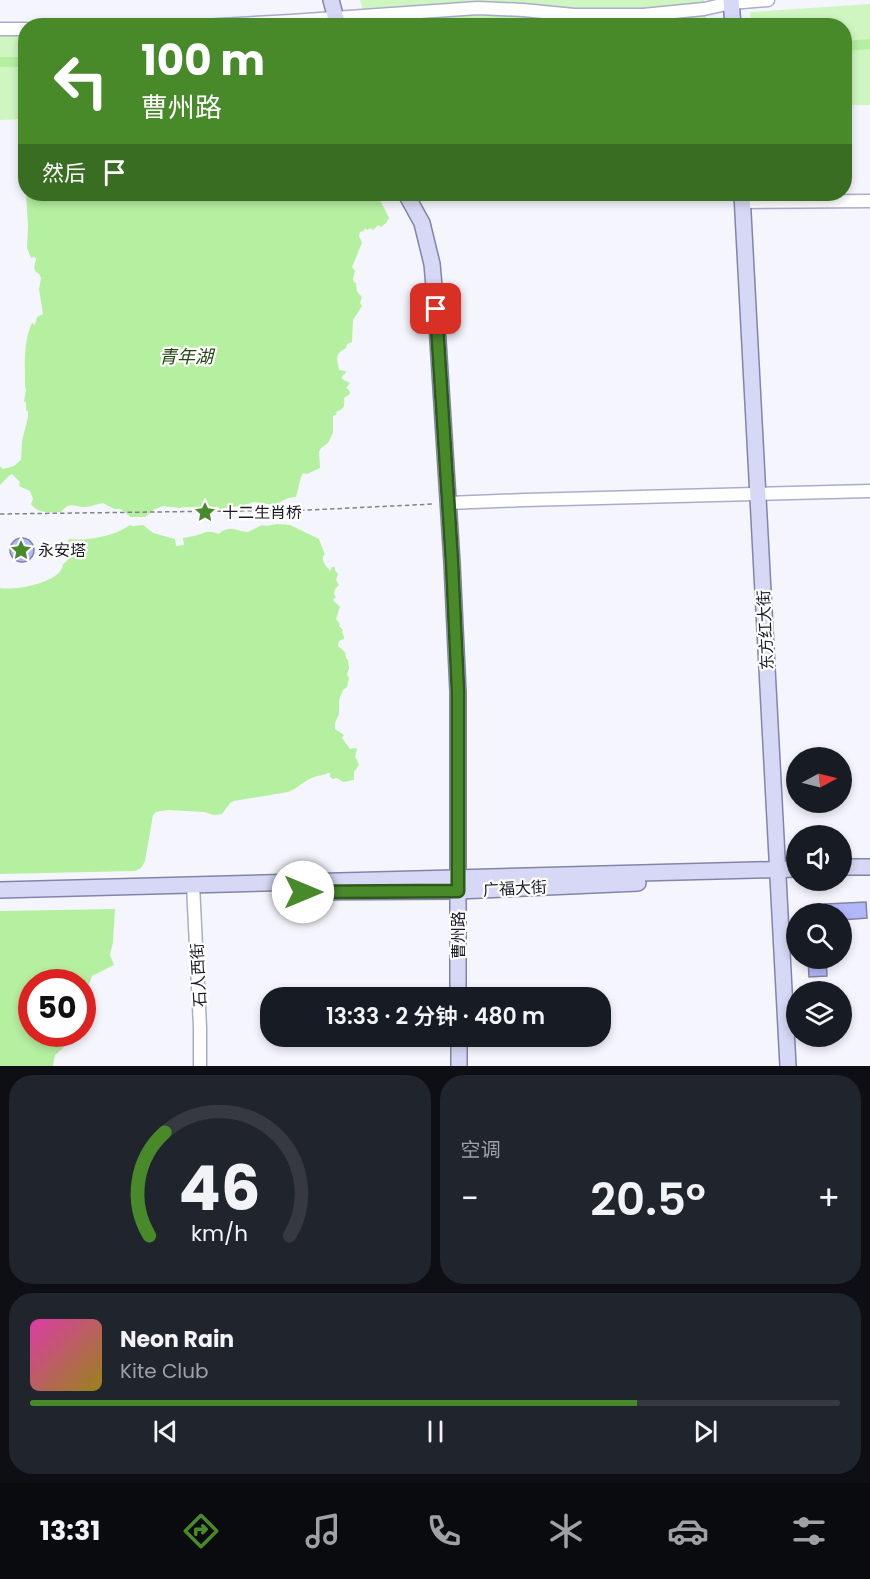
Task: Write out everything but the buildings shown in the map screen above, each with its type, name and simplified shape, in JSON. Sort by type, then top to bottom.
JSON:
[{"type":"main road","points":[[331,0],[336,18]]},
{"type":"main road","name":"曹州路","points":[[410,201],[422,223],[432,264],[452,562],[458,692],[459,987]]},
{"type":"main road","name":"东方红大街","points":[[742,201],[788,1066]]},
{"type":"main road","points":[[852,867],[870,867]]},
{"type":"main road","name":"广福大街","points":[[0,890],[458,884],[786,869]]},
{"type":"main road","name":"广福大街","points":[[0,898],[193,889]]},
{"type":"main road","points":[[459,1047],[459,1066]]},
{"type":"street","points":[[370,18],[478,8],[574,15],[643,15],[704,9],[732,11],[768,0]]},
{"type":"street","points":[[0,29],[18,29]]},
{"type":"street","points":[[852,201],[870,201]]},
{"type":"street","points":[[448,503],[870,491]]},
{"type":"street","name":"石人西街","points":[[193,889],[200,1066]]},
{"type":"path","points":[[0,514],[309,510],[448,503]]},
{"type":"shaded area","points":[[360,0],[704,0],[706,18],[365,18]]},
{"type":"shaded area","points":[[870,4],[870,105],[852,105],[852,18],[750,18],[750,12]]},
{"type":"shaded area","points":[[0,33],[18,37],[18,119],[0,120]]},
{"type":"water","name":"青年湖","points":[[26,201],[380,201],[389,218],[381,227],[378,225],[373,230],[365,228],[360,232],[362,243],[352,267],[355,271],[354,282],[362,297],[360,303],[362,306],[353,320],[352,342],[347,344],[337,357],[339,370],[346,373],[342,379],[350,383],[346,388],[350,394],[344,398],[341,410],[333,416],[333,433],[328,443],[319,452],[320,468],[307,474],[303,473],[296,497],[288,498],[275,505],[254,502],[220,509],[217,507],[202,509],[163,506],[145,517],[130,517],[120,509],[114,509],[103,503],[86,507],[69,506],[61,512],[41,511],[31,504],[33,499],[30,491],[19,486],[20,482],[12,474],[0,485],[0,466],[3,469],[14,466],[21,460],[22,441],[28,417],[24,401],[26,346],[32,323],[35,325],[37,317],[43,314],[39,289],[41,278],[34,268],[36,259],[31,258],[27,248]]},
{"type":"water","points":[[130,525],[143,525],[153,533],[175,539],[176,546],[184,545],[183,538],[206,532],[219,534],[229,529],[248,532],[262,525],[290,525],[319,539],[325,555],[323,558],[325,564],[330,571],[332,567],[335,567],[338,574],[336,580],[339,585],[335,589],[336,597],[333,600],[340,607],[336,619],[343,630],[344,639],[339,641],[338,646],[345,652],[348,660],[347,675],[349,678],[347,687],[343,690],[339,700],[339,714],[335,729],[344,735],[342,738],[350,749],[357,749],[355,757],[359,765],[354,772],[354,780],[343,782],[337,778],[333,779],[328,773],[310,778],[288,792],[234,801],[222,814],[168,810],[156,812],[153,815],[145,861],[141,868],[135,871],[0,874],[0,588],[37,584],[55,576],[68,557],[64,552],[57,550],[69,539],[101,537]]},
{"type":"water","points":[[115,909],[110,955],[114,965],[96,974],[96,969],[18,969],[18,1047],[64,1047],[55,1055],[53,1066],[0,1066],[0,911]]},
{"type":"waterway","points":[[852,45],[870,44]]},
{"type":"waterway","points":[[0,62],[18,62]]},
{"type":"place","name":"十二生肖桥","points":[[205,512]]},
{"type":"place","name":"永安塔","points":[[21,550]]},
{"type":"route","points":[[303,892],[458,891],[458,692],[436,309]]}]
